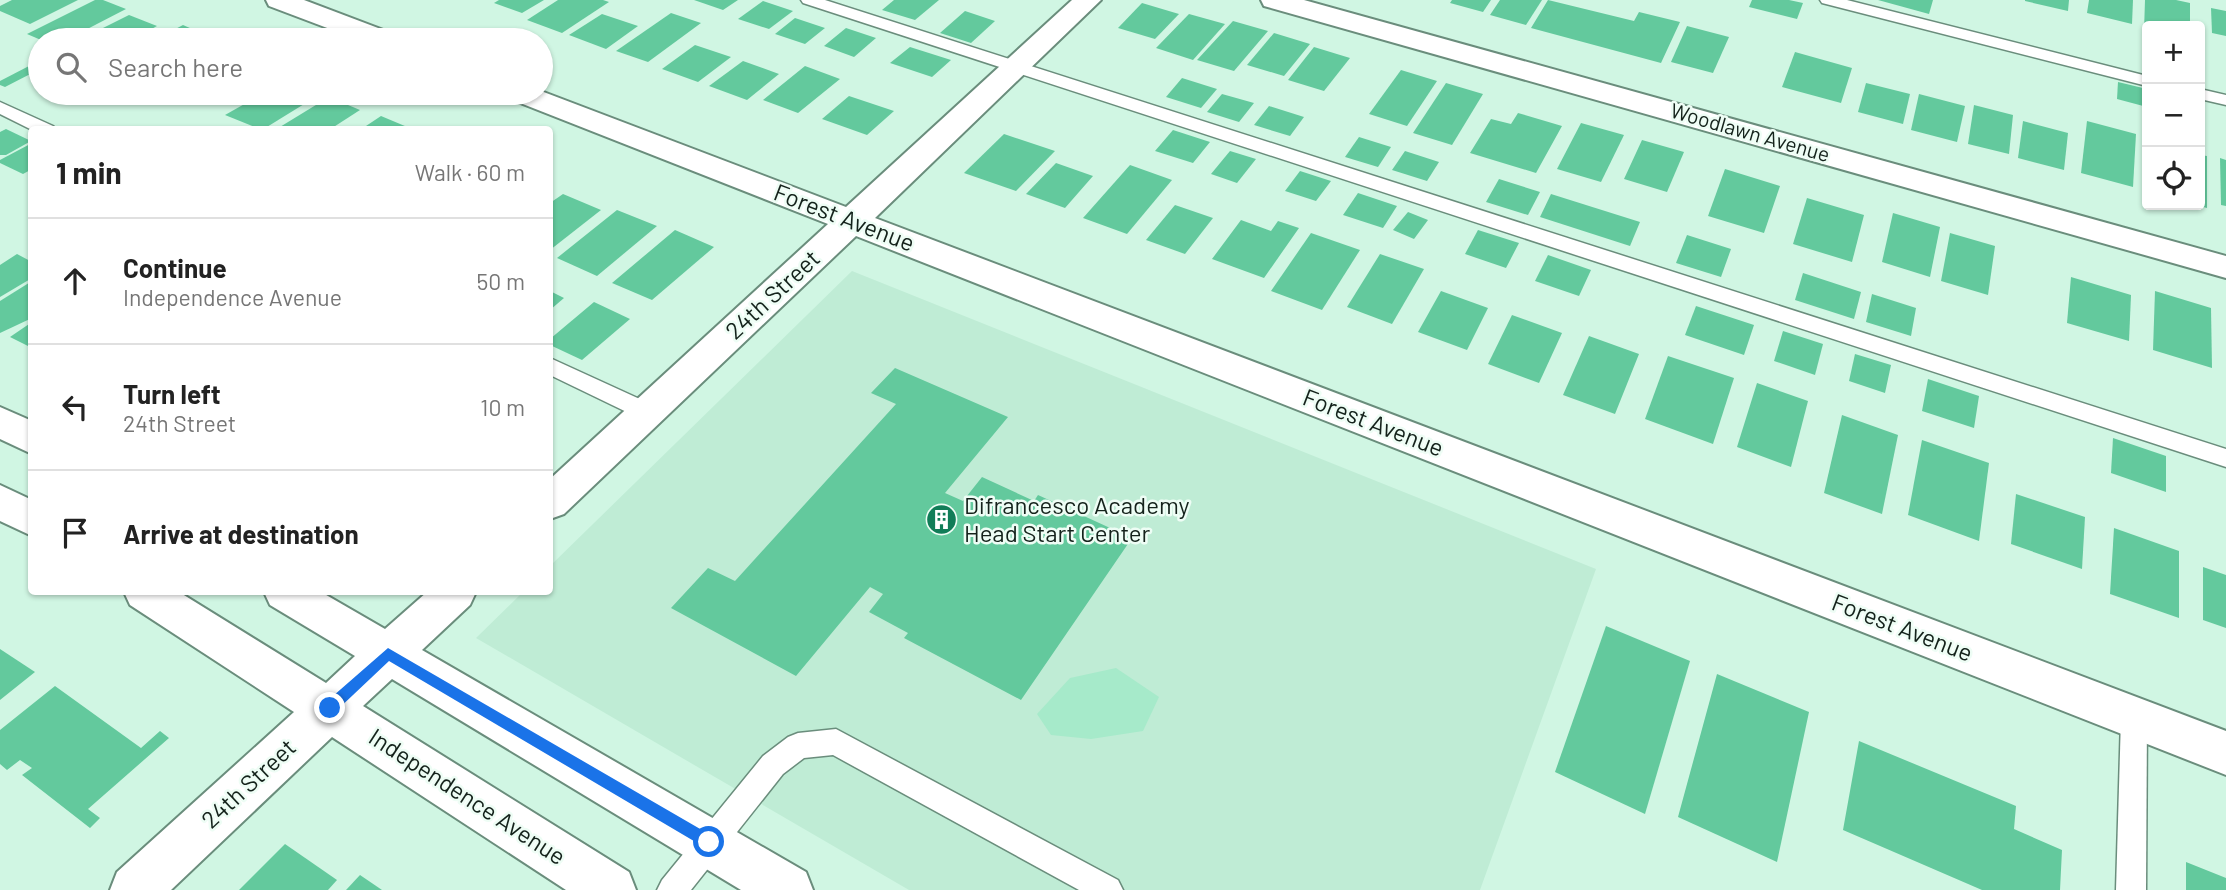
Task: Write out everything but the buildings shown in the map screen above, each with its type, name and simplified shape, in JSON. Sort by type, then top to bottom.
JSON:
[{"type":"street","points":[[279,0],[352,28]]},
{"type":"street","name":"24th Street","points":[[553,500],[1088,0]]},
{"type":"street","name":"Woodlawn Avenue","points":[[1274,0],[2226,267]]},
{"type":"street","name":"Forest Avenue","points":[[551,105],[2226,753]]},
{"type":"street","points":[[0,421],[28,438]]},
{"type":"street","points":[[0,500],[28,518]]},
{"type":"street","name":"Independence Avenue","points":[[150,595],[611,890]]},
{"type":"street","points":[[290,595],[788,890]]},
{"type":"street","name":"24th Street","points":[[135,890],[452,595]]},
{"type":"lane","points":[[809,0],[2226,458]]},
{"type":"lane","points":[[1828,0],[2142,79]]},
{"type":"lane","points":[[2205,95],[2226,100]]},
{"type":"lane","points":[[0,107],[39,126]]},
{"type":"lane","points":[[553,367],[647,412]]},
{"type":"lane","points":[[2131,890],[2134,718]]},
{"type":"lane","points":[[672,890],[773,765],[798,746],[836,742],[1108,890]]},
{"type":"shaded area","points":[[852,271],[1596,569],[1480,890],[909,890],[476,638],[520,595],[553,595],[553,563]]},
{"type":"shaded area","points":[[1116,668],[1159,697],[1143,731],[1091,739],[1051,735],[1037,714],[1070,678]]},
{"type":"place","name":"Difrancesco Academy Head Start Center","points":[[941,520]]},
{"type":"route","points":[[330,708],[388,654],[709,842]]}]
